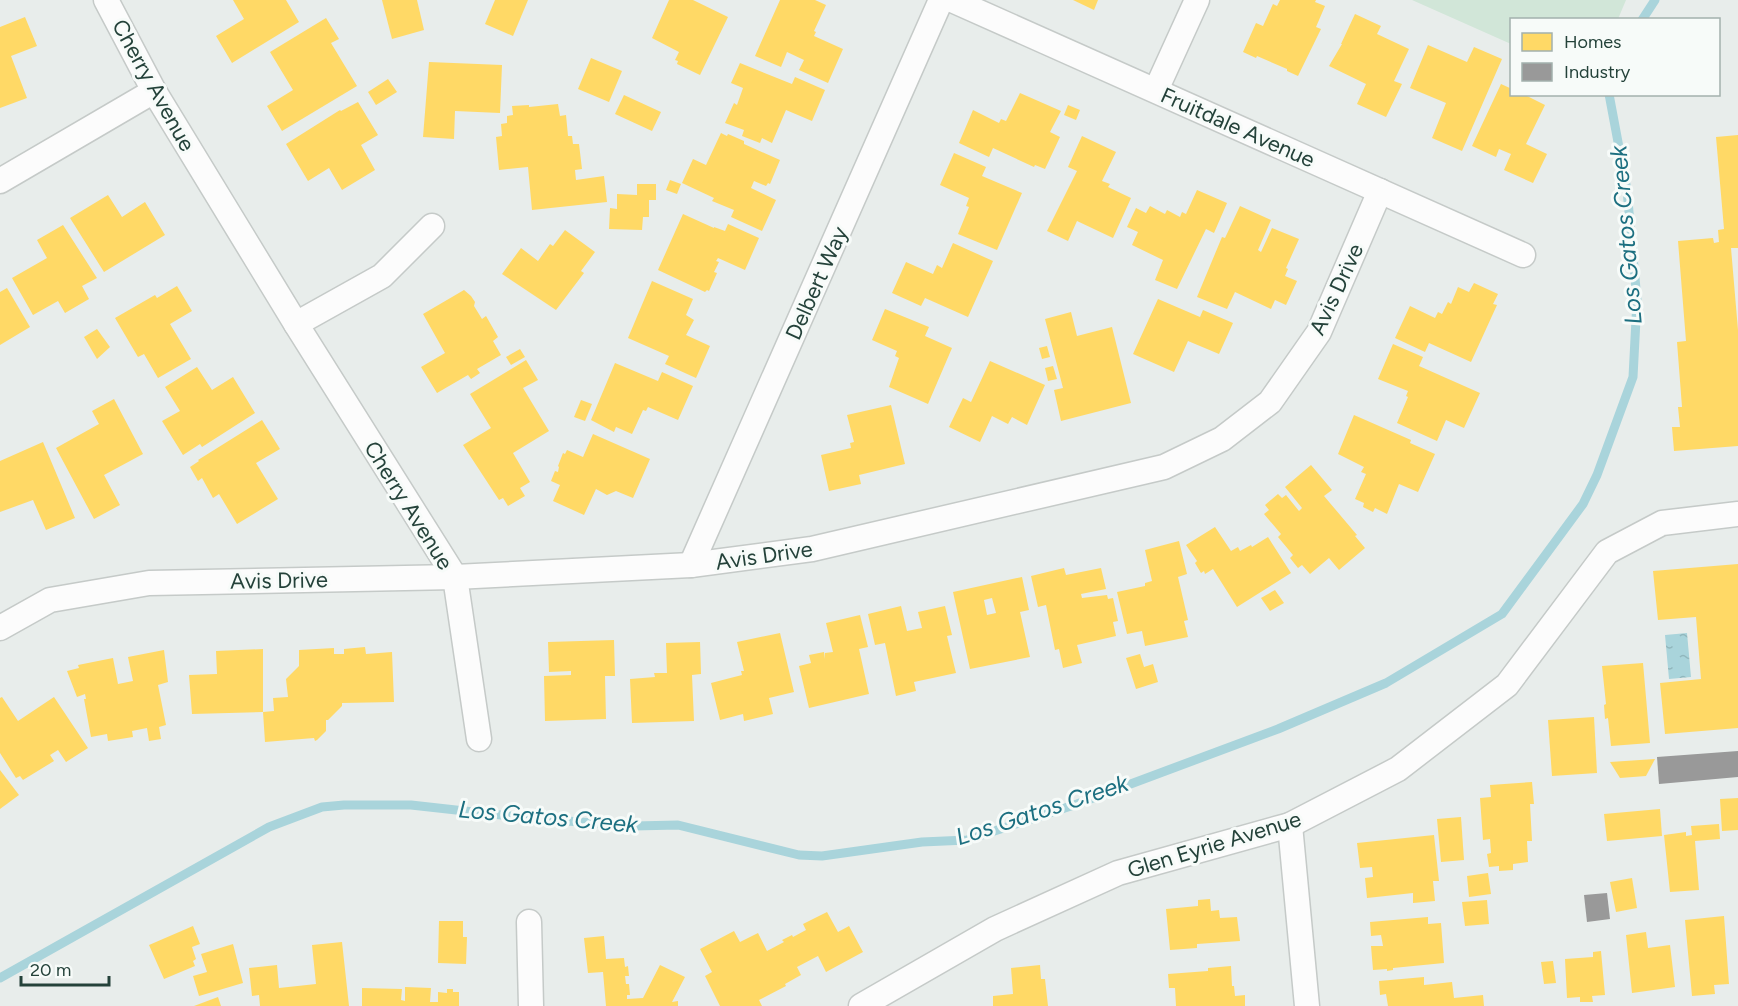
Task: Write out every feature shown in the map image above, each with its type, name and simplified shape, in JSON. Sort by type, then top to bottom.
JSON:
[{"type":"street","name":"Cherry Avenue","points":[[106,0],[154,91],[296,324],[455,577],[479,739]]},
{"type":"street","name":"Delbert Way","points":[[691,565],[941,0]]},
{"type":"street","name":"Fruitdale Avenue","points":[[952,0],[1523,255]]},
{"type":"street","points":[[1156,90],[1197,0]]},
{"type":"street","points":[[0,181],[154,91]]},
{"type":"street","name":"Avis Drive","points":[[0,628],[50,600],[149,583],[455,577],[691,565],[812,549],[1164,467],[1222,439],[1270,402],[1319,332],[1380,191]]},
{"type":"street","points":[[296,324],[382,276],[432,226]]},
{"type":"street","name":"Glen Eyrie Avenue","points":[[870,1004],[995,929],[1118,873],[1290,825],[1398,769],[1507,685],[1606,552],[1662,523],[1738,514]]},
{"type":"street","points":[[1290,825],[1306,1006]]},
{"type":"street","points":[[530,922],[531,1006]]},
{"type":"green space","points":[[1412,0],[1626,0],[1618,18],[1510,18],[1510,44]]},
{"type":"water","points":[[1687,633],[1691,677],[1669,679],[1665,635]]},
{"type":"building: Homes","points":[[233,0],[286,0],[299,22],[232,63],[216,36],[244,19]]},
{"type":"building: Homes","points":[[382,0],[417,0],[424,30],[392,39]]},
{"type":"building: Homes","points":[[495,0],[528,0],[513,36],[485,24]]},
{"type":"building: Homes","points":[[669,0],[693,0],[728,17],[700,75],[677,64],[678,61],[675,60],[679,52],[652,38]]},
{"type":"building: Homes","points":[[780,0],[815,0],[826,5],[814,31],[816,32],[814,36],[843,49],[828,83],[799,70],[804,60],[787,52],[781,67],[755,56]]},
{"type":"building: Homes","points":[[1073,0],[1098,0],[1094,10]]},
{"type":"building: Homes","points":[[1280,0],[1316,0],[1315,2],[1325,6],[1316,27],[1321,29],[1298,76],[1287,69],[1243,52],[1256,23],[1263,26],[1273,4],[1277,6]]},
{"type":"building: Homes","points":[[1355,14],[1381,26],[1377,34],[1409,49],[1394,81],[1402,84],[1386,117],[1357,104],[1366,84],[1329,66]]},
{"type":"building: Homes","points":[[25,17],[37,46],[11,56],[27,98],[0,108],[0,27]]},
{"type":"building: Homes","points":[[326,18],[339,39],[331,43],[357,86],[282,131],[267,106],[293,90],[270,52]]},
{"type":"building: Homes","points":[[1428,45],[1467,62],[1474,47],[1502,59],[1462,151],[1432,138],[1446,103],[1410,88]]},
{"type":"building: Homes","points":[[591,58],[622,71],[609,102],[578,89]]},
{"type":"building: Homes","points":[[429,62],[502,65],[500,113],[455,111],[454,139],[423,137]]},
{"type":"building: Homes","points":[[740,63],[792,84],[795,77],[825,90],[812,121],[786,110],[772,143],[762,138],[760,143],[742,136],[744,130],[725,123],[734,103],[737,105],[743,88],[731,83]]},
{"type":"building: Homes","points":[[388,79],[397,92],[376,105],[368,92]]},
{"type":"building: Homes","points":[[1501,84],[1510,88],[1510,96],[1527,96],[1545,105],[1526,144],[1547,154],[1533,183],[1504,170],[1511,154],[1499,149],[1496,157],[1472,146]]},
{"type":"building: Homes","points":[[1020,93],[1061,111],[1050,132],[1060,137],[1045,169],[1035,165],[1034,167],[993,148],[989,157],[959,143],[973,110],[999,123],[1001,119],[1006,121]]},
{"type":"building: Homes","points":[[624,95],[661,112],[652,131],[615,114]]},
{"type":"building: Homes","points":[[358,102],[378,135],[361,145],[375,170],[342,190],[329,168],[308,181],[286,144],[340,110]]},
{"type":"building: Homes","points":[[558,104],[560,116],[566,115],[568,136],[572,136],[573,144],[579,144],[582,169],[575,170],[576,180],[604,176],[607,202],[532,210],[528,167],[499,170],[496,137],[502,136],[501,124],[507,123],[507,116],[513,115],[512,106]]},
{"type":"building: Homes","points":[[1068,105],[1080,110],[1076,120],[1064,115]]},
{"type":"building: Homes","points":[[721,133],[744,141],[744,144],[780,160],[770,184],[766,186],[754,181],[751,188],[776,200],[762,231],[731,217],[734,210],[712,201],[714,198],[682,183],[693,159],[706,165]]},
{"type":"building: Homes","points":[[1738,135],[1738,248],[1731,248],[1738,330],[1738,446],[1674,451],[1672,427],[1680,427],[1678,407],[1682,407],[1677,342],[1686,341],[1678,241],[1713,238],[1714,243],[1719,242],[1718,230],[1724,229],[1716,137]]},
{"type":"building: Homes","points":[[1082,136],[1116,152],[1102,181],[1110,184],[1108,187],[1131,198],[1113,238],[1077,221],[1068,241],[1047,231],[1077,171],[1068,167]]},
{"type":"building: Homes","points":[[954,153],[986,167],[982,176],[1022,193],[997,250],[958,234],[969,207],[966,206],[969,198],[940,185]]},
{"type":"building: Homes","points":[[670,180],[681,184],[677,194],[666,190]]},
{"type":"building: Homes","points":[[637,184],[656,184],[656,200],[649,200],[649,217],[643,217],[642,230],[609,229],[610,208],[617,209],[617,194],[637,195]]},
{"type":"building: Homes","points":[[1197,190],[1227,203],[1214,233],[1206,229],[1177,289],[1155,280],[1163,260],[1132,245],[1138,232],[1127,227],[1136,208],[1146,213],[1150,206],[1165,214],[1167,210],[1180,217],[1182,212],[1186,214]]},
{"type":"building: Homes","points":[[108,195],[122,217],[145,202],[165,235],[104,272],[70,218]]},
{"type":"building: Homes","points":[[1240,206],[1271,220],[1258,250],[1261,252],[1272,228],[1299,239],[1286,268],[1288,269],[1285,276],[1297,281],[1286,305],[1275,300],[1271,309],[1235,292],[1227,309],[1197,297],[1222,237],[1225,238]]},
{"type":"building: Homes","points":[[683,214],[725,231],[728,224],[759,238],[745,270],[718,258],[716,261],[719,262],[714,272],[717,273],[709,291],[705,292],[658,270]]},
{"type":"building: Homes","points":[[63,225],[97,278],[82,286],[89,299],[65,313],[58,301],[33,315],[12,278],[47,258],[37,240]]},
{"type":"building: Homes","points":[[565,230],[595,252],[581,271],[584,273],[556,310],[502,274],[521,248],[538,261],[550,244],[553,246]]},
{"type":"building: Homes","points":[[953,243],[993,261],[968,317],[925,298],[921,306],[892,293],[906,262],[933,274],[937,265],[942,268]]},
{"type":"building: Homes","points":[[652,281],[693,299],[686,315],[694,320],[686,335],[710,346],[696,378],[665,364],[669,356],[628,338]]},
{"type":"building: Homes","points":[[1474,283],[1498,294],[1493,304],[1497,305],[1471,362],[1429,343],[1425,352],[1395,338],[1410,306],[1435,318],[1438,312],[1442,314],[1448,302],[1451,304],[1458,287],[1469,292]]},
{"type":"building: Homes","points":[[177,286],[192,311],[170,324],[191,359],[158,378],[144,354],[138,357],[115,318],[155,295],[157,298]]},
{"type":"building: Homes","points":[[7,288],[30,327],[0,345],[0,292]]},
{"type":"building: Homes","points":[[464,290],[475,302],[474,306],[482,319],[486,316],[498,337],[493,341],[501,355],[477,369],[480,373],[471,379],[468,375],[437,393],[421,367],[445,353],[423,314]]},
{"type":"building: Homes","points":[[1158,299],[1200,317],[1203,310],[1233,323],[1219,354],[1188,341],[1174,372],[1133,354]]},
{"type":"building: Homes","points":[[885,309],[929,327],[925,336],[952,348],[928,404],[889,387],[899,358],[895,356],[897,351],[872,340]]},
{"type":"building: Homes","points":[[1071,312],[1077,336],[1112,327],[1131,403],[1061,421],[1054,390],[1063,388],[1045,319]]},
{"type":"building: Homes","points":[[97,329],[110,347],[97,359],[84,337]]},
{"type":"building: Homes","points":[[1393,344],[1423,357],[1419,366],[1480,393],[1464,428],[1446,420],[1437,441],[1397,423],[1408,397],[1406,396],[1408,391],[1378,379]]},
{"type":"building: Homes","points":[[1047,346],[1050,357],[1042,359],[1039,348]]},
{"type":"building: Homes","points":[[520,349],[525,357],[511,365],[506,357]]},
{"type":"building: Homes","points":[[526,360],[538,380],[523,388],[549,431],[513,453],[530,482],[520,488],[525,496],[508,506],[503,498],[499,500],[463,445],[491,428],[470,394]]},
{"type":"building: Homes","points":[[990,361],[1045,385],[1027,425],[1012,417],[1008,424],[992,416],[980,442],[949,427],[963,398],[971,402]]},
{"type":"building: Homes","points":[[615,363],[658,381],[662,372],[693,386],[678,420],[648,407],[646,411],[643,410],[632,434],[616,427],[614,432],[591,420]]},
{"type":"building: Homes","points":[[1053,366],[1057,379],[1048,381],[1045,368]]},
{"type":"building: Homes","points":[[197,367],[212,390],[233,377],[255,413],[202,447],[200,444],[183,455],[162,421],[180,411],[165,387]]},
{"type":"building: Homes","points":[[114,399],[143,454],[104,475],[120,505],[94,519],[56,448],[99,424],[92,411]]},
{"type":"building: Homes","points":[[581,400],[592,404],[585,421],[574,417]]},
{"type":"building: Homes","points":[[891,405],[905,464],[859,475],[861,484],[829,491],[821,455],[851,448],[850,443],[854,442],[847,415]]},
{"type":"building: Homes","points":[[1354,415],[1411,440],[1410,443],[1435,454],[1418,492],[1399,484],[1387,514],[1375,508],[1373,512],[1363,507],[1364,503],[1355,499],[1366,474],[1361,472],[1364,467],[1338,454]]},
{"type":"building: Homes","points":[[262,420],[280,449],[256,463],[278,499],[237,524],[219,494],[213,498],[202,478],[198,481],[190,467]]},
{"type":"building: Homes","points":[[593,434],[650,459],[633,498],[616,491],[607,495],[596,489],[584,515],[553,501],[560,485],[551,481],[555,471],[558,472],[563,453],[565,454],[567,450],[583,457]]},
{"type":"building: Homes","points":[[43,442],[75,518],[46,530],[33,500],[0,512],[0,461]]},
{"type":"building: Homes","points":[[1311,465],[1332,490],[1324,496],[1365,548],[1339,570],[1329,558],[1310,574],[1302,565],[1298,568],[1290,558],[1293,555],[1278,537],[1281,534],[1264,514],[1269,510],[1265,505],[1278,494],[1282,498],[1286,495],[1299,511],[1302,508],[1285,487]]},
{"type":"building: Homes","points":[[1215,527],[1231,551],[1238,547],[1240,551],[1251,545],[1252,547],[1268,537],[1291,573],[1237,607],[1213,569],[1205,574],[1204,571],[1201,573],[1195,563],[1197,561],[1186,545]]},
{"type":"building: Homes","points":[[1179,541],[1187,574],[1178,577],[1188,620],[1184,621],[1188,637],[1145,646],[1142,631],[1127,634],[1117,592],[1145,586],[1145,583],[1152,581],[1145,550]]},
{"type":"building: Homes","points":[[1738,564],[1738,728],[1665,734],[1660,683],[1701,679],[1696,617],[1658,620],[1653,571]]},
{"type":"building: Homes","points":[[1064,568],[1066,575],[1101,568],[1106,589],[1081,594],[1082,598],[1107,595],[1108,599],[1113,598],[1118,621],[1113,622],[1116,636],[1077,645],[1082,663],[1063,668],[1059,649],[1055,650],[1046,605],[1038,607],[1031,576]]},
{"type":"building: Homes","points":[[1022,577],[1029,610],[1020,612],[1030,657],[970,669],[953,592]],"holes":[[[992,598],[996,613],[987,615],[984,600]]]},
{"type":"building: Homes","points":[[1275,590],[1284,603],[1270,611],[1261,598]]},
{"type":"building: Homes","points":[[901,606],[907,631],[922,628],[918,612],[945,606],[952,635],[947,636],[956,673],[914,682],[916,691],[896,696],[885,643],[875,645],[868,614]]},
{"type":"building: Homes","points":[[860,615],[868,647],[859,649],[869,694],[809,708],[799,666],[811,663],[809,655],[824,652],[825,659],[825,653],[833,652],[826,623]]},
{"type":"building: Homes","points":[[780,633],[794,692],[769,698],[773,714],[744,721],[743,714],[720,720],[711,683],[742,675],[741,671],[744,671],[737,642]]},
{"type":"building: Homes","points":[[614,640],[615,676],[605,676],[606,719],[545,721],[544,676],[571,675],[571,671],[549,672],[548,642]]},
{"type":"building: Homes","points":[[700,642],[701,674],[692,675],[694,721],[632,723],[630,679],[655,677],[654,673],[667,673],[666,643]]},
{"type":"building: Homes","points":[[365,647],[366,654],[392,652],[394,702],[342,703],[342,706],[326,720],[326,731],[315,741],[314,738],[265,742],[263,712],[274,711],[273,698],[288,697],[286,679],[299,666],[299,650],[334,648],[334,654],[344,654],[344,649]]},
{"type":"building: Homes","points":[[263,649],[263,712],[192,714],[189,675],[217,674],[216,651]]},
{"type":"building: Homes","points":[[164,650],[168,682],[158,685],[166,725],[159,727],[161,739],[149,741],[147,728],[132,731],[133,737],[108,741],[107,734],[91,737],[85,694],[77,697],[67,671],[79,668],[78,665],[113,658],[118,684],[133,681],[128,657]]},
{"type":"building: Homes","points":[[1140,654],[1144,667],[1153,664],[1158,682],[1136,689],[1126,658]]},
{"type":"building: Homes","points":[[1643,663],[1650,743],[1611,746],[1608,718],[1605,719],[1604,705],[1606,704],[1602,666]]},
{"type":"building: Homes","points":[[2,697],[18,721],[54,697],[88,748],[66,762],[58,750],[50,755],[54,761],[23,780],[20,776],[16,778],[0,753],[0,698]]},
{"type":"building: Homes","points":[[1594,717],[1597,773],[1552,776],[1548,720]]},
{"type":"building: Homes","points":[[1655,759],[1646,776],[1620,778],[1610,762]]},
{"type":"building: Homes","points":[[0,770],[19,795],[0,809]]},
{"type":"building: Homes","points":[[1532,782],[1534,804],[1530,804],[1532,841],[1527,841],[1528,862],[1513,864],[1513,870],[1499,871],[1499,866],[1489,867],[1487,854],[1491,853],[1490,839],[1483,840],[1480,798],[1491,797],[1490,785]]},
{"type":"building: Homes","points":[[1738,798],[1738,830],[1722,831],[1720,799]]},
{"type":"building: Homes","points":[[1660,809],[1662,836],[1607,841],[1604,814]]},
{"type":"building: Homes","points":[[1461,817],[1464,860],[1441,862],[1437,819]]},
{"type":"building: Homes","points":[[1719,824],[1720,839],[1695,841],[1699,890],[1670,892],[1664,835],[1686,832],[1686,836],[1692,835],[1691,826]]},
{"type":"building: Homes","points":[[1434,835],[1439,881],[1433,881],[1435,901],[1413,903],[1413,893],[1367,898],[1365,878],[1373,877],[1372,867],[1360,868],[1357,843]]},
{"type":"building: Homes","points":[[1488,873],[1491,894],[1469,897],[1467,876]]},
{"type":"building: Homes","points":[[1632,878],[1637,908],[1616,912],[1610,882]]},
{"type":"building: Homes","points":[[1210,899],[1211,911],[1219,910],[1220,918],[1237,917],[1240,941],[1197,944],[1197,948],[1170,950],[1166,909],[1198,906],[1198,900]]},
{"type":"building: Homes","points":[[1487,900],[1489,924],[1465,926],[1462,902]]},
{"type":"building: Homes","points":[[827,912],[838,932],[849,926],[863,952],[826,972],[818,956],[797,967],[801,975],[759,1000],[762,1006],[720,1006],[705,976],[712,972],[700,949],[734,931],[740,942],[758,933],[767,951],[784,942],[782,940],[806,930],[803,924]]},
{"type":"building: Homes","points":[[1724,916],[1729,984],[1714,985],[1715,994],[1692,996],[1685,920]]},
{"type":"building: Homes","points":[[1428,917],[1428,924],[1441,923],[1444,963],[1393,968],[1387,971],[1387,969],[1373,970],[1371,946],[1383,946],[1381,935],[1371,936],[1370,922]]},
{"type":"building: Homes","points":[[439,921],[463,921],[463,937],[467,937],[466,964],[438,963]]},
{"type":"building: Homes","points":[[193,926],[200,944],[192,947],[196,959],[193,961],[195,966],[164,979],[149,945]]},
{"type":"building: Homes","points":[[1646,932],[1648,948],[1670,945],[1675,987],[1632,993],[1626,935]]},
{"type":"building: Homes","points":[[604,936],[606,959],[624,958],[625,967],[628,966],[629,976],[625,976],[626,984],[629,984],[630,995],[627,995],[627,999],[643,998],[660,965],[685,977],[672,1002],[678,1001],[678,1006],[606,1006],[603,972],[588,973],[584,938]]},
{"type":"building: Homes","points":[[342,942],[349,1006],[260,1006],[259,995],[252,996],[249,968],[277,965],[279,988],[316,984],[312,945]]},
{"type":"building: Homes","points":[[233,944],[243,983],[199,996],[193,976],[207,972],[201,954]]},
{"type":"building: Homes","points":[[1601,951],[1605,995],[1592,996],[1593,1002],[1580,1002],[1580,997],[1567,998],[1565,959],[1593,957],[1593,952]]},
{"type":"building: Homes","points":[[1553,961],[1556,983],[1544,984],[1541,962]]},
{"type":"building: Homes","points":[[1040,965],[1041,979],[1045,979],[1048,1006],[993,1006],[993,996],[1013,994],[1011,968]]},
{"type":"building: Homes","points":[[1231,966],[1235,996],[1245,995],[1245,1006],[1176,1006],[1175,988],[1169,988],[1168,974],[1208,971],[1208,968]]},
{"type":"building: Homes","points":[[1424,977],[1424,985],[1452,982],[1454,998],[1483,995],[1484,1006],[1388,1006],[1386,994],[1380,995],[1379,981]]},
{"type":"building: Homes","points":[[405,987],[431,988],[430,1002],[438,1002],[438,992],[447,993],[447,989],[453,989],[453,992],[459,992],[459,1006],[362,1006],[362,988],[402,989],[401,1000],[405,1001]]},
{"type":"building: Homes","points":[[218,997],[221,1006],[194,1006]]},
{"type":"building: Industry","points":[[1738,751],[1738,777],[1659,784],[1657,757]]},
{"type":"building: Industry","points":[[1607,893],[1610,919],[1587,922],[1584,895]]},
{"type":"waterway","name":"Los Gatos Creek","points":[[1643,18],[1655,0]]},
{"type":"waterway","name":"Los Gatos Creek","points":[[0,978],[269,827],[322,807],[411,805],[527,818],[634,826],[678,825],[799,855],[822,856],[922,842],[967,840],[1077,804],[1278,729],[1386,683],[1502,614],[1583,504],[1597,475],[1633,377],[1637,300],[1627,190],[1609,96]]}]
